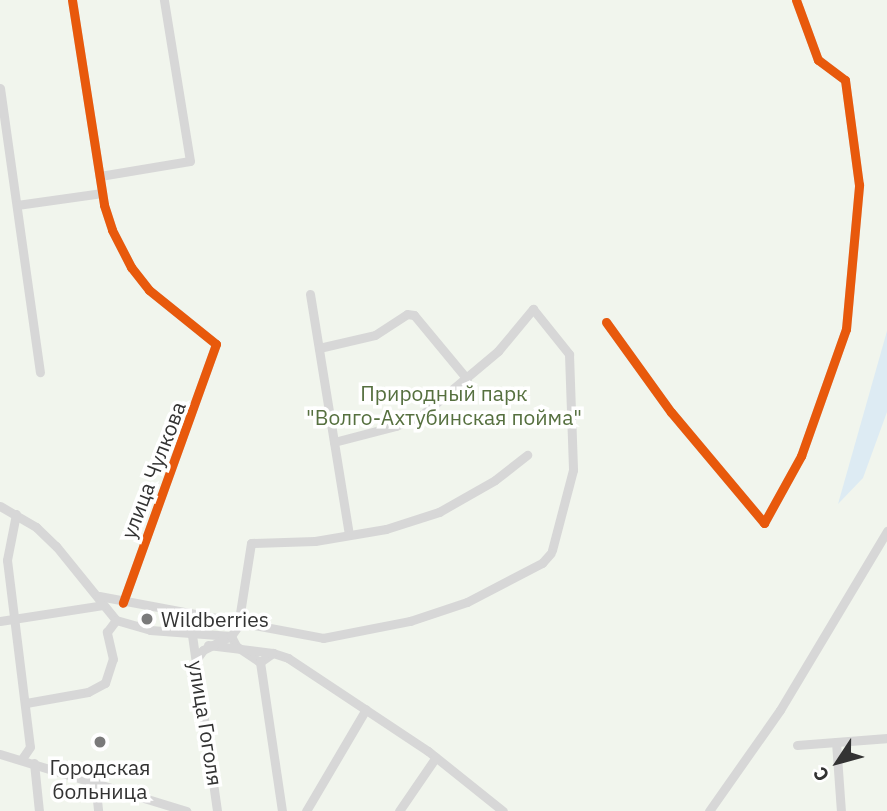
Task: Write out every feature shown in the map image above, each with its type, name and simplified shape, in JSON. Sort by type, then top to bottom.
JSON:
[{"type":"street","points":[[17,205],[102,193],[72,0]]},
{"type":"street","points":[[100,176],[190,161],[164,0]]},
{"type":"street","points":[[606,323],[671,412],[764,523],[801,456],[845,329],[859,185],[845,80],[818,60],[796,0]]},
{"type":"street","points":[[0,88],[40,372]]},
{"type":"street","name":"улица Чулкова","points":[[102,193],[112,230],[131,267],[160,301],[214,338],[216,350],[123,603]]},
{"type":"street","points":[[310,294],[349,535]]},
{"type":"street","points":[[0,621],[101,600],[238,619],[295,636],[323,638],[410,621],[494,590],[551,552],[573,470],[569,354],[533,309],[493,355],[467,379],[414,418],[334,442]]},
{"type":"street","points":[[318,348],[375,335],[407,314],[414,315],[467,379]]},
{"type":"street","points":[[196,660],[210,645],[231,636],[238,619],[251,543],[349,535],[439,512],[495,480],[527,455]]},
{"type":"street","points":[[0,506],[16,514],[56,546],[116,620],[136,628],[192,635],[231,636],[243,650],[260,662],[282,811]]},
{"type":"street","points":[[16,514],[7,547],[30,747],[22,759]]},
{"type":"street","points":[[709,811],[780,710],[887,531]]},
{"type":"street","points":[[26,703],[88,692],[104,683],[113,659],[107,632],[116,620]]},
{"type":"street","points":[[192,635],[210,645],[273,653],[320,677],[436,757],[503,811]]},
{"type":"street","name":"улица Гоголя","points":[[192,635],[217,811]]},
{"type":"street","points":[[260,662],[273,653]]},
{"type":"street","points":[[306,811],[366,709]]},
{"type":"street","points":[[797,745],[887,738]]},
{"type":"street","points":[[836,742],[841,811]]},
{"type":"street","points":[[0,754],[95,781],[157,806],[186,811]]},
{"type":"street","points":[[399,811],[436,757]]},
{"type":"street","points":[[34,762],[39,811]]},
{"type":"street","points":[[95,781],[98,811]]},
{"type":"green space","name":"Природный парк \"Волго-Ахтубинская пойма\"","points":[[0,0],[887,0],[887,811],[0,811]]},
{"type":"shaded area","points":[[887,331],[887,412],[863,478],[838,504]]},
{"type":"cycle path","points":[[72,0],[104,205],[112,230],[131,267],[149,290],[216,344],[123,603]]},
{"type":"cycle path","points":[[606,322],[671,412],[764,523],[801,456],[846,329],[859,185],[845,80],[818,60],[796,0]]},
{"type":"place","name":"Wildberries","points":[[147,619]]},
{"type":"place","name":"Городская больница","points":[[100,742]]}]
